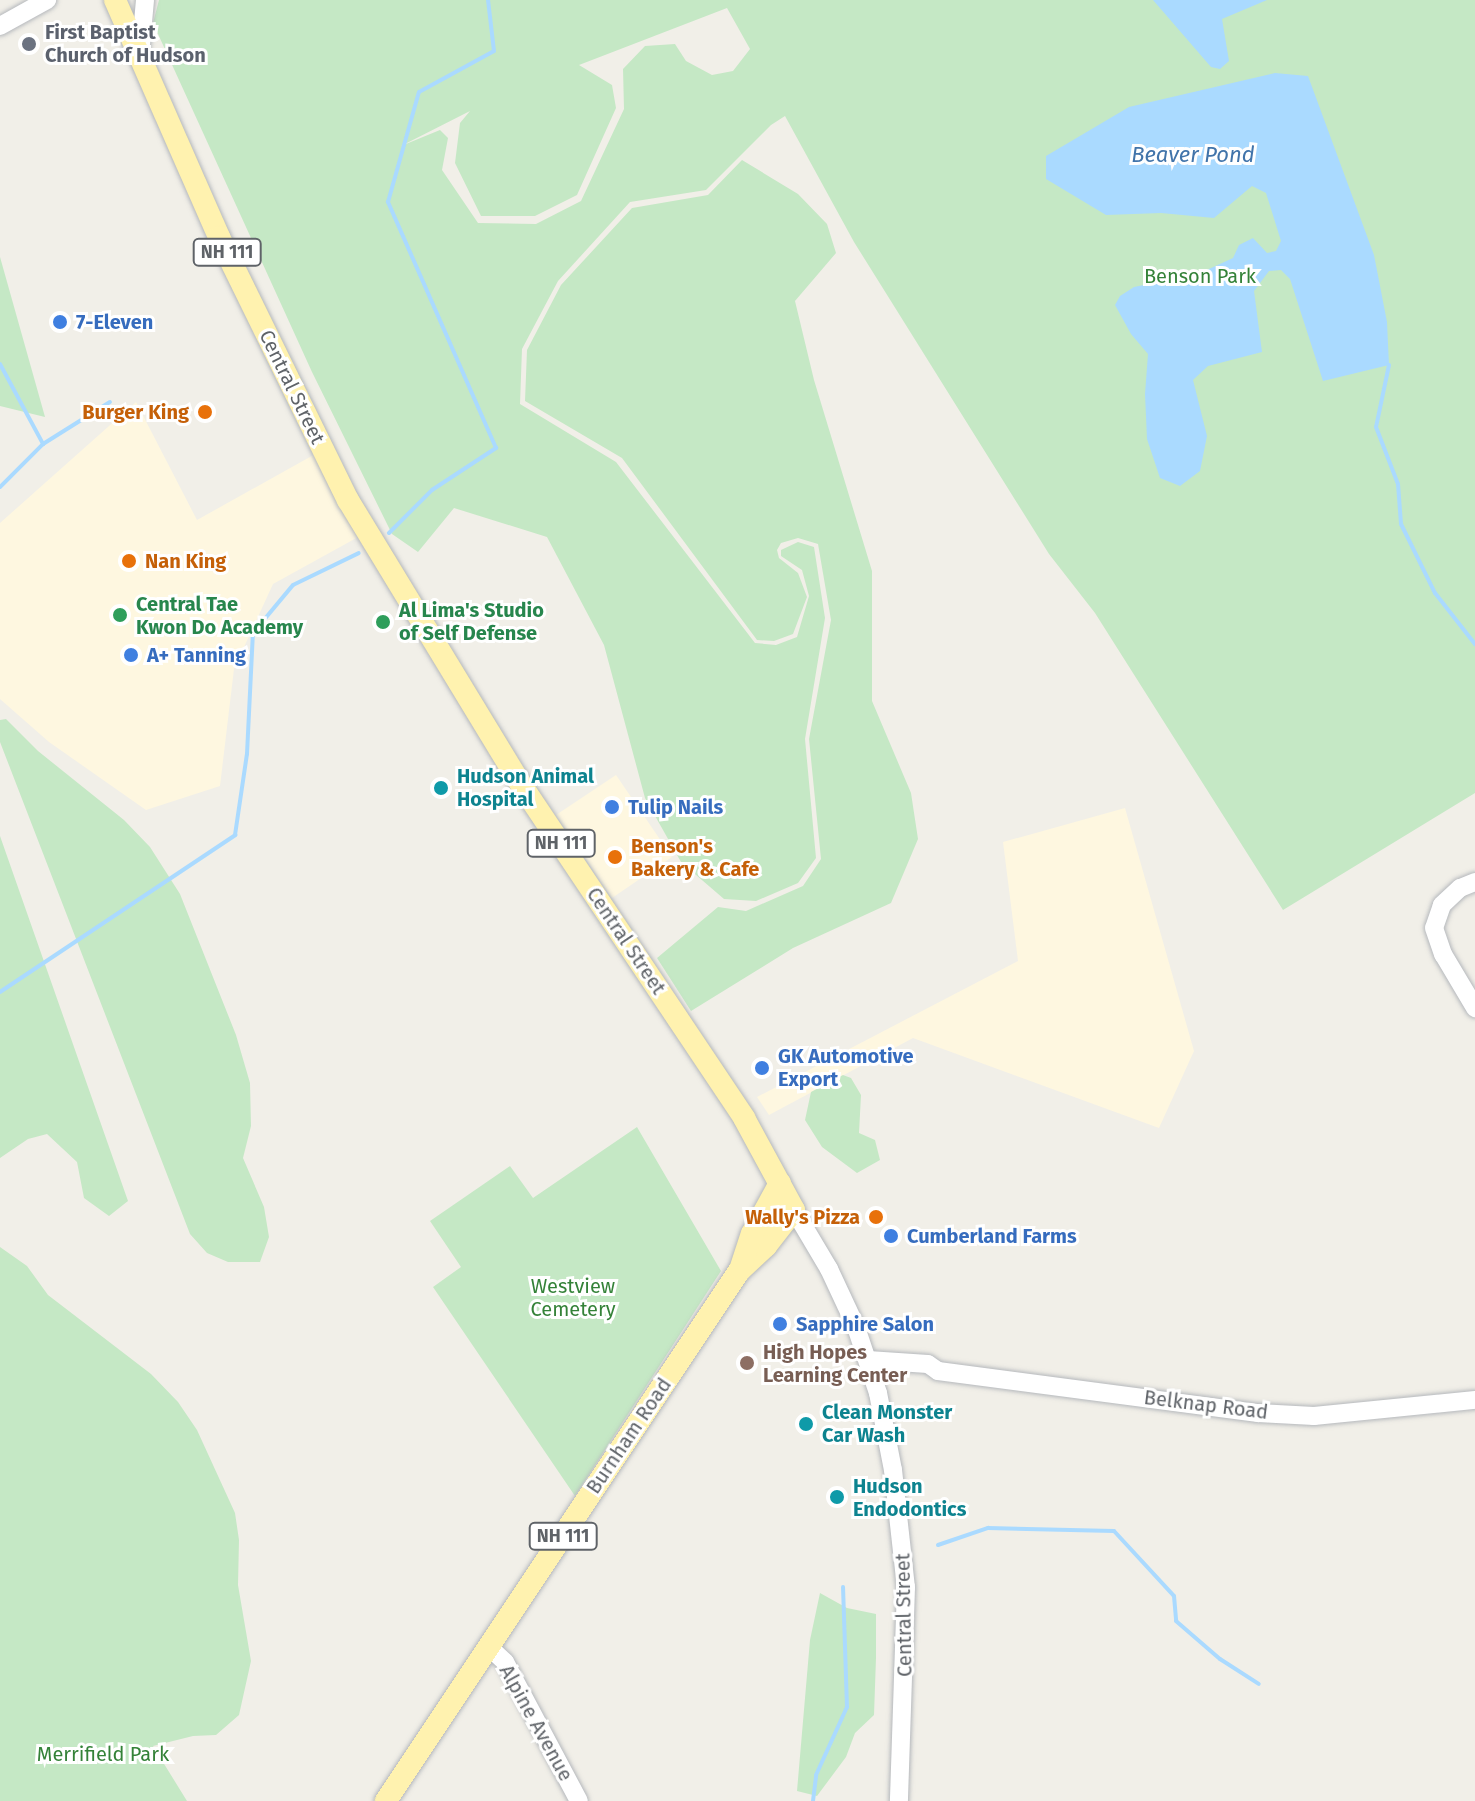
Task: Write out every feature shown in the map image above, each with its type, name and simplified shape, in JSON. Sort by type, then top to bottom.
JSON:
[{"type":"main road","name":"Central Street","points":[[115,0],[219,237],[348,500],[524,789],[744,1118],[794,1210]]},
{"type":"main road","name":"Burnham Road","points":[[386,1801],[739,1271],[752,1234],[780,1183]]},
{"type":"main road","name":"Burnham Road","points":[[739,1271],[760,1253],[794,1210]]},
{"type":"street","points":[[0,26],[47,0]]},
{"type":"street","points":[[140,55],[145,0]]},
{"type":"street","points":[[1475,882],[1460,888],[1442,905],[1434,928],[1443,954],[1475,1008]]},
{"type":"street","name":"Central Street","points":[[794,1210],[844,1298],[868,1360],[888,1439],[904,1552],[907,1623],[899,1801]]},
{"type":"street","name":"Belknap Road","points":[[868,1360],[928,1364],[938,1371],[1272,1414],[1330,1415],[1475,1400]]},
{"type":"street","name":"Alpine Avenue","points":[[489,1647],[505,1662],[579,1801]]},
{"type":"shaded area","points":[[136,402],[197,520],[317,453],[360,536],[273,584],[234,669],[220,786],[146,810],[49,742],[0,699],[0,523]]},
{"type":"shaded area","points":[[616,775],[672,857],[612,898],[556,815]]},
{"type":"shaded area","points":[[1125,808],[1194,1051],[1159,1128],[913,1038],[769,1115],[757,1097],[1018,961],[1003,842]]},
{"type":"green space","name":"Benson Park","points":[[159,0],[1475,0],[1475,793],[1283,910],[1095,613],[1049,554],[854,242],[785,116],[771,125],[706,190],[630,202],[558,281],[522,349],[520,404],[616,462],[755,643],[776,645],[797,637],[809,596],[802,570],[781,556],[781,550],[798,542],[814,547],[825,618],[805,739],[816,858],[798,883],[756,901],[724,899],[681,862],[645,798],[604,645],[547,537],[454,508],[418,552],[392,534],[312,372],[153,23]],"holes":[[[727,8],[750,49],[733,71],[712,75],[686,61],[675,44],[645,46],[623,69],[624,109],[581,201],[536,224],[478,223],[442,170],[448,138],[440,130],[401,146],[470,111],[460,123],[455,163],[481,216],[535,216],[577,195],[616,108],[612,85],[579,65]]]},
{"type":"green space","points":[[742,160],[798,194],[827,224],[836,253],[795,301],[814,380],[872,571],[872,701],[911,793],[918,839],[891,903],[793,948],[691,1011],[657,958],[718,907],[746,911],[803,886],[821,859],[809,739],[831,620],[818,544],[798,538],[781,543],[777,550],[779,558],[798,573],[807,597],[793,634],[774,641],[757,640],[622,458],[525,401],[527,350],[561,285],[632,208],[708,195]]},
{"type":"green space","points":[[0,257],[45,417],[0,406]]},
{"type":"green space","points":[[6,719],[38,751],[124,820],[150,847],[180,894],[236,1035],[250,1083],[251,1126],[243,1158],[264,1207],[269,1237],[260,1262],[228,1262],[207,1253],[190,1234],[0,742],[0,720]]},
{"type":"green space","points":[[0,836],[128,1201],[109,1216],[84,1198],[77,1162],[47,1134],[28,1139],[0,1158]]},
{"type":"green space","points":[[843,1075],[851,1078],[861,1095],[859,1133],[875,1140],[880,1160],[857,1173],[822,1147],[805,1120],[811,1092]]},
{"type":"green space","name":"Westview Cemetery","points":[[637,1127],[721,1271],[575,1496],[433,1287],[461,1267],[430,1221],[510,1166],[533,1198]]},
{"type":"green space","name":"Merrifield Park","points":[[0,1247],[27,1266],[48,1295],[151,1374],[178,1402],[197,1430],[235,1513],[239,1540],[238,1585],[251,1661],[239,1715],[216,1735],[193,1736],[153,1746],[187,1801],[0,1801]]},
{"type":"green space","points":[[820,1593],[847,1608],[876,1614],[876,1658],[874,1715],[855,1733],[846,1757],[817,1796],[797,1791],[810,1640]]},
{"type":"water","points":[[1153,0],[1267,0],[1222,19],[1229,61],[1220,69],[1211,67]]},
{"type":"water","name":"Beaver Pond","points":[[1275,73],[1308,76],[1374,255],[1387,322],[1389,365],[1323,381],[1290,279],[1281,270],[1269,271],[1254,291],[1262,352],[1208,366],[1193,380],[1207,436],[1200,471],[1180,486],[1160,478],[1147,439],[1145,394],[1148,354],[1131,334],[1115,305],[1120,296],[1134,287],[1198,274],[1233,258],[1239,245],[1253,238],[1267,253],[1276,251],[1281,241],[1266,193],[1252,186],[1214,218],[1161,213],[1106,215],[1046,179],[1046,156],[1129,107]]},
{"type":"waterway","points":[[389,533],[432,490],[496,448],[388,202],[419,92],[494,51],[488,0]]},
{"type":"waterway","points":[[0,364],[43,444]]},
{"type":"waterway","points":[[1389,365],[1376,427],[1398,484],[1401,524],[1435,593],[1475,644]]},
{"type":"waterway","points":[[0,487],[43,444],[110,402]]},
{"type":"waterway","points":[[0,992],[235,835],[247,754],[253,633],[293,585],[359,553]]},
{"type":"waterway","points":[[938,1545],[988,1528],[1114,1531],[1174,1596],[1176,1621],[1220,1659],[1259,1684]]},
{"type":"waterway","points":[[813,1801],[816,1775],[847,1707],[843,1587]]},
{"type":"place","name":"First Baptist Church of Hudson","points":[[29,44]]},
{"type":"place","name":"7-Eleven","points":[[60,322]]},
{"type":"place","name":"Burger King","points":[[205,412]]},
{"type":"place","name":"Nan King","points":[[129,561]]},
{"type":"place","name":"Central Tae Kwon Do Academy","points":[[120,615]]},
{"type":"place","name":"Al Lima's Studio of Self Defense","points":[[383,622]]},
{"type":"place","name":"A+ Tanning","points":[[131,655]]},
{"type":"place","name":"Hudson Animal Hospital","points":[[441,788]]},
{"type":"place","name":"Tulip Nails","points":[[612,807]]},
{"type":"place","name":"Benson's Bakery & Cafe","points":[[615,857]]},
{"type":"place","name":"GK Automotive Export","points":[[762,1068]]},
{"type":"place","name":"Wally's Pizza","points":[[876,1217]]},
{"type":"place","name":"Cumberland Farms","points":[[891,1236]]},
{"type":"place","name":"Sapphire Salon","points":[[780,1324]]},
{"type":"place","name":"High Hopes Learning Center","points":[[747,1363]]},
{"type":"place","name":"Clean Monster Car Wash","points":[[806,1424]]},
{"type":"place","name":"Hudson Endodontics","points":[[837,1497]]}]
